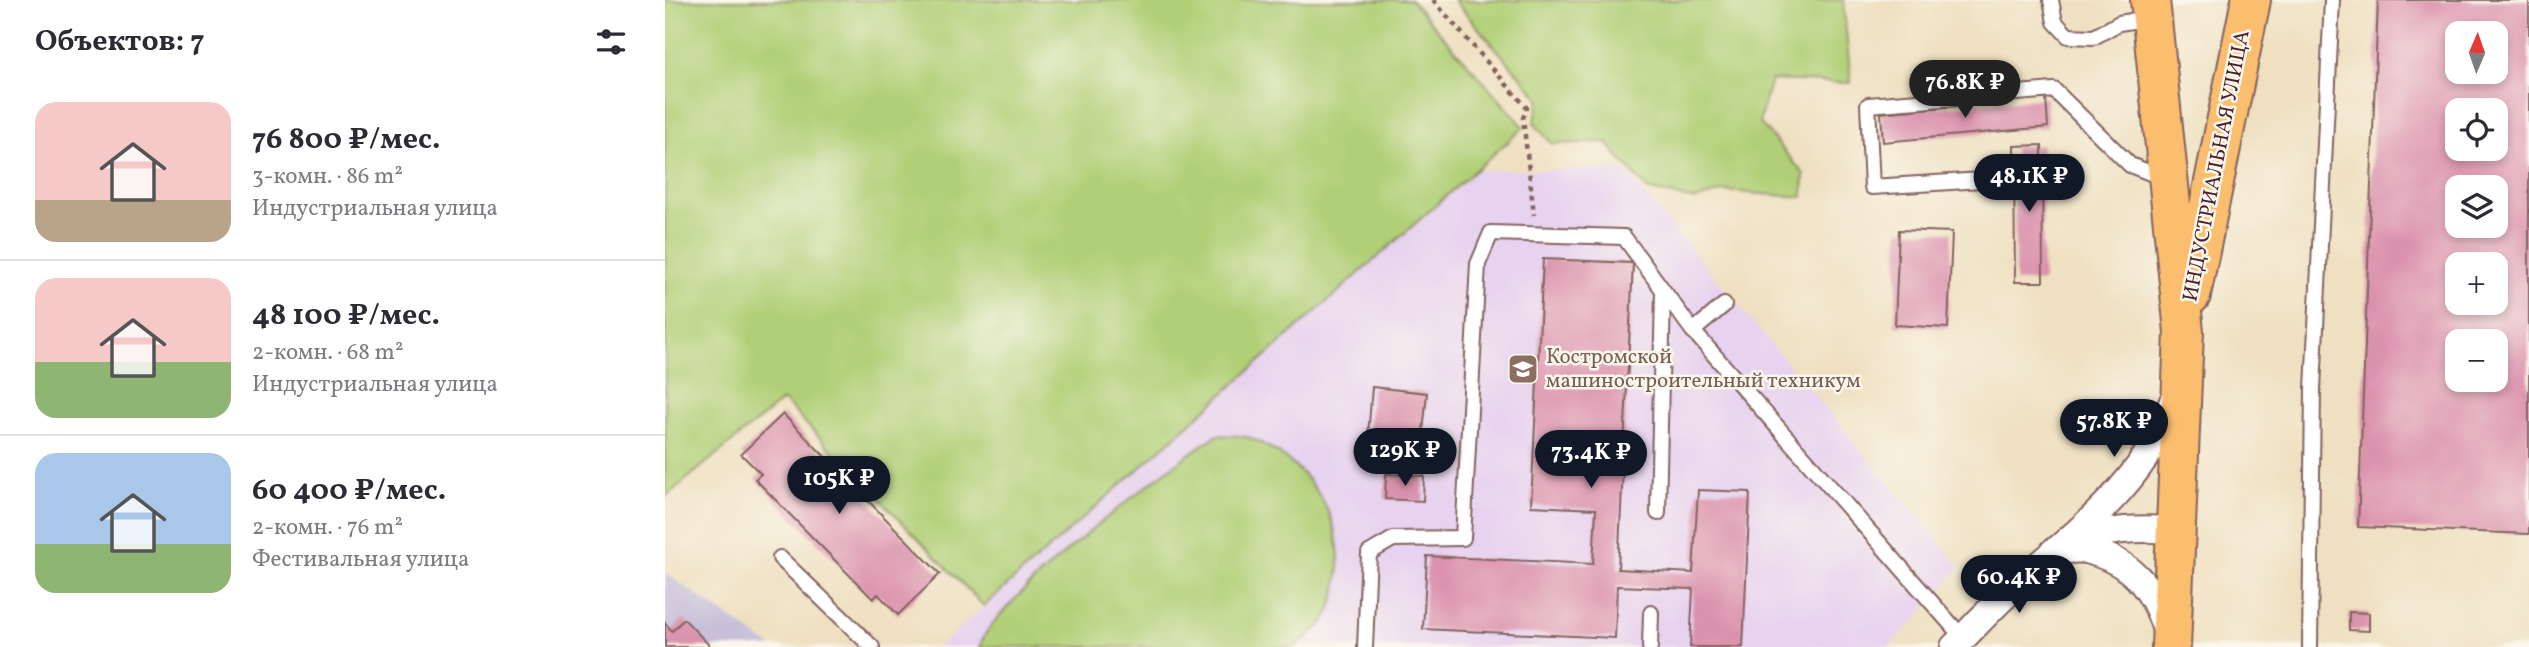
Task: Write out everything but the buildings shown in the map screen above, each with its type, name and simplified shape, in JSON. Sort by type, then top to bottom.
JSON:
[{"type":"highway","name":"ИНДУСТРИАЛЬНАЯ УЛИЦА","points":[[2171,647],[2184,331],[2251,0]]},
{"type":"highway","name":"ИНДУСТРИАЛЬНАЯ УЛИЦА","points":[[2151,9],[2184,331]]},
{"type":"street","points":[[1958,642],[2007,592],[2099,513],[2134,472],[2164,428],[2182,372]]},
{"type":"street","points":[[2054,551],[2083,538],[2134,528],[2176,530]]},
{"type":"street","points":[[2054,551],[2084,550],[2119,562],[2140,577],[2153,597],[2171,647]]},
{"type":"lane","points":[[2051,0],[2056,22],[2068,36],[2094,37],[2151,9]]},
{"type":"lane","points":[[2310,647],[2313,388],[2332,0]]},
{"type":"lane","points":[[1982,180],[1872,187],[1868,105],[2054,90],[2130,165],[2168,179]]},
{"type":"lane","points":[[1365,647],[1369,554],[1393,539],[1463,538],[1478,264],[1491,233],[1624,237],[1693,331],[1958,642]]},
{"type":"lane","points":[[1658,513],[1663,292]]},
{"type":"lane","points":[[1693,331],[1724,305]]},
{"type":"lane","points":[[780,558],[872,647]]},
{"type":"lane","points":[[1650,647],[1651,613]]},
{"type":"path","points":[[1433,0],[1527,108],[1523,118],[1536,234]]},
{"type":"shaded area","name":"Костромской машиностроительный техникум","points":[[1477,170],[1624,170],[1960,567],[1918,617],[1888,647],[938,647]]},
{"type":"shaded area","points":[[665,573],[772,647],[665,647]]},
{"type":"green space","points":[[665,0],[1411,0],[1524,127],[984,606],[783,400],[665,497]]},
{"type":"green space","points":[[1454,0],[1843,0],[1851,83],[1771,80],[1759,122],[1804,174],[1803,197],[1723,191],[1695,200],[1647,189],[1606,142],[1552,144],[1534,123],[1540,99]]},
{"type":"green space","points":[[1218,435],[1246,437],[1269,447],[1302,473],[1325,506],[1338,545],[1339,573],[1332,606],[1316,630],[1294,647],[980,647],[989,628],[1046,569],[1164,472]]},
{"type":"place","name":"Костромской машиностроительный техникум","points":[[1523,369]]}]
